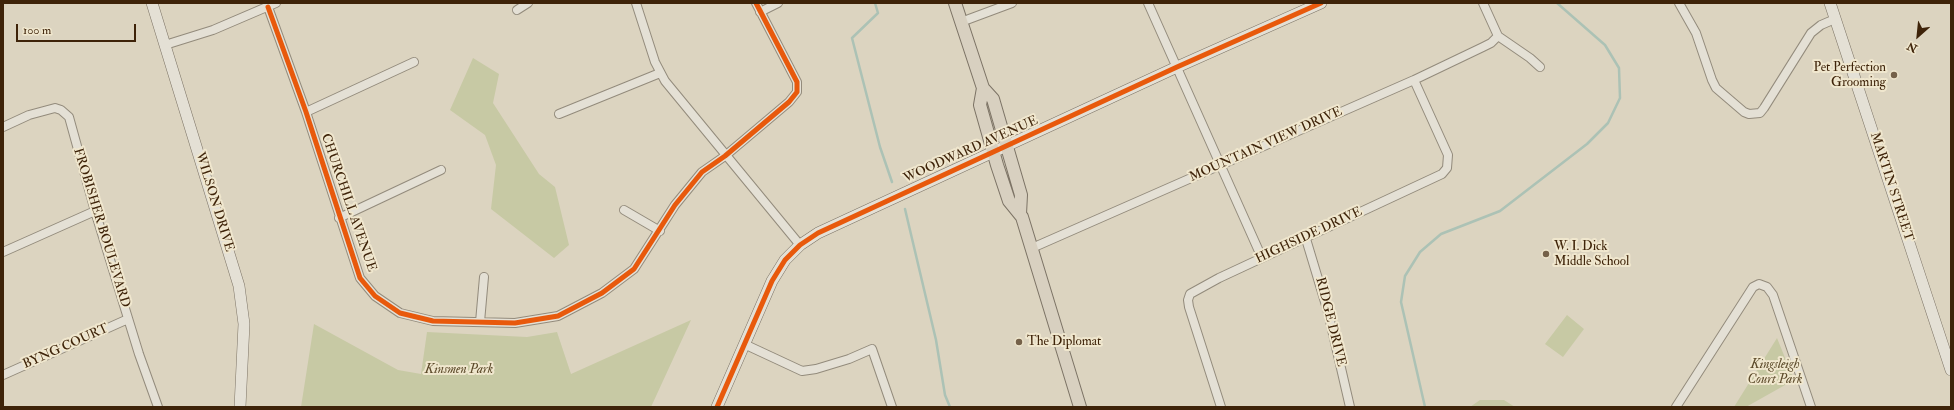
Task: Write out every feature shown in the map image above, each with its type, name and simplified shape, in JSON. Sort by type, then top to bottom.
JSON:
[{"type":"main road","points":[[955,3],[982,88],[980,105],[993,152],[1009,201],[1020,214],[1032,248],[1080,407]]},
{"type":"main road","points":[[982,88],[993,99],[1021,195],[1020,214]]},
{"type":"street","name":"WILSON DRIVE","points":[[152,3],[239,286],[244,324],[240,407]]},
{"type":"street","points":[[165,45],[213,30],[276,3]]},
{"type":"street","points":[[517,10],[528,3]]},
{"type":"street","points":[[636,3],[660,73],[726,156],[800,245]]},
{"type":"street","name":"CHURCHILL AVENUE","points":[[268,7],[306,112],[339,218],[360,278],[375,296],[400,313],[432,321],[515,323],[558,316],[602,294],[634,269],[676,205],[702,172],[726,156],[789,102],[797,92],[797,82],[756,3]]},
{"type":"street","points":[[760,12],[778,3]]},
{"type":"street","points":[[961,22],[1012,3]]},
{"type":"street","points":[[1148,3],[1262,258]]},
{"type":"street","name":"WOODWARD AVENUE","points":[[717,407],[772,281],[785,260],[800,245],[818,232],[1177,67],[1321,3]]},
{"type":"street","points":[[1483,3],[1498,36],[1530,58],[1540,67]]},
{"type":"street","points":[[1679,3],[1696,33],[1716,88],[1744,112],[1749,114],[1760,113],[1764,108],[1811,33],[1821,25],[1835,19]]},
{"type":"street","name":"MARTIN STREET","points":[[1830,3],[1951,370]]},
{"type":"street","name":"MOUNTAIN VIEW DRIVE","points":[[1032,248],[1414,80],[1484,47],[1498,36]]},
{"type":"street","points":[[306,112],[414,62]]},
{"type":"street","points":[[559,114],[660,73]]},
{"type":"street","name":"HIGHSIDE DRIVE","points":[[1221,407],[1189,307],[1188,300],[1190,294],[1195,290],[1262,258],[1424,184],[1446,171],[1448,155],[1414,80]]},
{"type":"street","name":"FROBISHER BOULEVARD","points":[[3,128],[29,115],[55,108],[61,110],[69,117],[95,211],[128,319],[158,407]]},
{"type":"street","points":[[339,218],[441,170]]},
{"type":"street","points":[[624,210],[660,231]]},
{"type":"street","points":[[3,252],[95,211]]},
{"type":"street","name":"RIDGE DRIVE","points":[[1306,239],[1328,312],[1350,407]]},
{"type":"street","points":[[480,322],[484,277]]},
{"type":"street","points":[[1676,407],[1753,287],[1759,284],[1767,287],[1773,295],[1811,407]]},
{"type":"street","name":"BYNG COURT","points":[[3,375],[128,319]]},
{"type":"street","points":[[744,344],[802,371],[816,369],[849,359],[872,349],[892,407]]},
{"type":"green space","points":[[473,58],[499,74],[493,103],[539,174],[555,187],[569,245],[554,258],[491,209],[496,165],[485,135],[450,110]]},
{"type":"green space","points":[[1567,315],[1584,329],[1563,357],[1545,344]]},
{"type":"green space","name":"Kinsmen Park","points":[[691,320],[651,407],[301,407],[314,324],[398,370],[421,374],[427,332],[527,337],[557,332],[571,374]]},
{"type":"green space","name":"Kingsleigh Court Park","points":[[1777,338],[1794,380],[1746,407],[1734,407]]},
{"type":"green space","points":[[1480,400],[1504,400],[1515,407],[1470,407]]},
{"type":"waterway","points":[[875,3],[878,13],[852,38],[880,147],[892,182]]},
{"type":"waterway","points":[[1425,407],[1401,302],[1405,276],[1420,252],[1441,234],[1500,211],[1587,144],[1608,123],[1620,98],[1619,68],[1605,45],[1557,3]]},
{"type":"waterway","points":[[905,209],[936,340],[945,395],[950,407]]},
{"type":"cycle path","points":[[268,7],[306,112],[360,278],[375,296],[400,313],[433,321],[515,323],[558,316],[602,293],[634,269],[675,205],[702,172],[725,156],[789,102],[797,92],[797,82],[756,3]]},
{"type":"cycle path","points":[[717,407],[772,281],[785,260],[800,245],[818,233],[1177,67],[1321,3]]},
{"type":"place","name":"Pet Perfection Grooming","points":[[1894,75]]},
{"type":"place","name":"W. I. Dick Middle School","points":[[1546,254]]},
{"type":"place","name":"The Diplomat","points":[[1019,342]]}]
